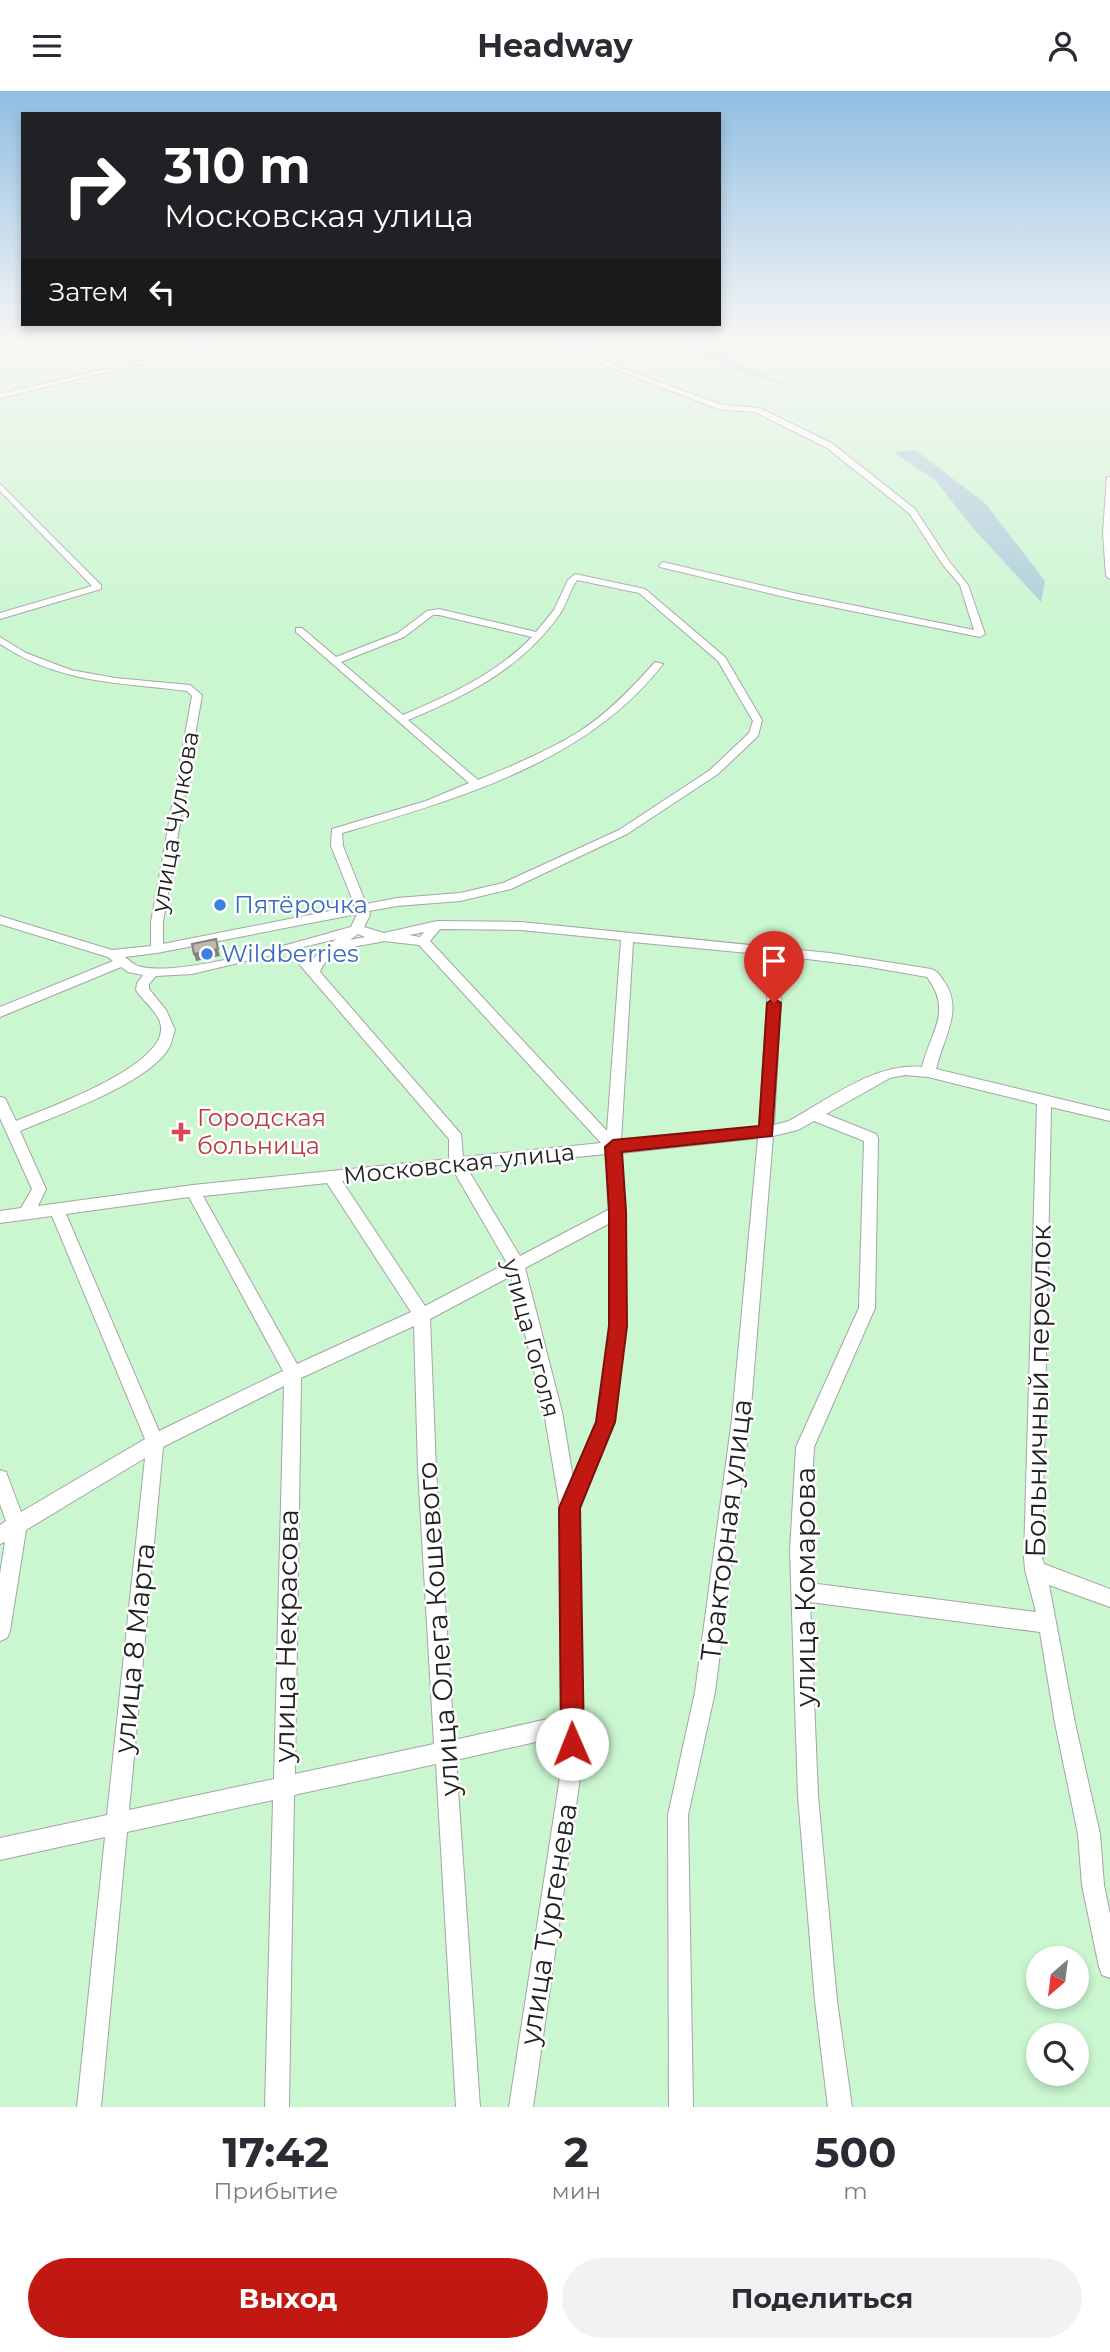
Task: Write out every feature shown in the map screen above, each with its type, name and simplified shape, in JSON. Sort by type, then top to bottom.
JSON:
[{"type":"street","points":[[663,565],[793,596],[979,634],[964,585],[946,563],[912,510],[830,446],[812,437]]},
{"type":"street","points":[[1110,478],[1107,533],[1110,576]]},
{"type":"street","points":[[0,486],[98,587],[0,615]]},
{"type":"street","points":[[0,1012],[116,958],[360,908],[482,893],[507,886],[623,832],[686,792],[713,772],[754,734],[757,722],[722,659],[642,591],[575,577],[554,613],[537,635],[502,670],[476,687],[401,719]]},
{"type":"street","points":[[334,661],[401,635],[430,613],[439,612],[537,635]]},
{"type":"street","points":[[299,630],[476,785]]},
{"type":"street","name":"улица Чулкова","points":[[0,640],[50,668],[101,680],[190,688],[197,695],[157,922],[156,949]]},
{"type":"street","points":[[313,972],[320,957],[358,929],[364,915],[337,846],[336,831],[430,803],[524,765],[584,733],[635,691],[658,664]]},
{"type":"street","points":[[0,921],[116,958],[134,969],[152,972],[192,970],[292,948],[358,929],[373,936],[423,941],[613,1147]]},
{"type":"street","points":[[292,948],[329,949],[437,925],[530,926],[843,958],[931,973],[941,983],[949,1008],[928,1072]]},
{"type":"street","points":[[423,941],[437,925]]},
{"type":"street","name":"улица Тургенева","points":[[521,2107],[572,1764],[569,1508],[606,1422],[618,1326],[618,1212],[613,1147],[627,937]]},
{"type":"street","name":"улица Гоголя","points":[[292,948],[456,1138],[456,1163],[516,1264],[553,1412],[569,1508]]},
{"type":"street","name":"Тракторная улица","points":[[681,2107],[678,1815],[705,1692],[741,1419],[766,1132],[777,951]]},
{"type":"street","points":[[14,1128],[132,1074],[160,1051],[167,1041],[168,1030],[164,1017],[142,990],[143,983],[152,972]]},
{"type":"street","name":"Московская улица","points":[[0,1217],[193,1191],[766,1132],[793,1126],[886,1074],[905,1070],[928,1072],[1110,1116]]},
{"type":"street","name":"Больничный переулок","points":[[1044,1100],[1034,1570],[1048,1623],[1065,1723],[1089,1834],[1093,1885],[1110,1967]]},
{"type":"street","points":[[0,1102],[14,1128],[39,1189],[27,1212]]},
{"type":"street","name":"улица Комарова","points":[[815,1115],[871,1138],[867,1308],[805,1447],[799,1591],[808,1796],[826,2001],[840,2107]]},
{"type":"street","points":[[332,1178],[422,1315]]},
{"type":"street","points":[[193,1191],[293,1374]]},
{"type":"street","name":"улица 8 Марта","points":[[56,1208],[155,1442],[89,2107]]},
{"type":"street","points":[[9,1531],[155,1442],[293,1374],[422,1315],[618,1212]]},
{"type":"street","name":"улица Олега Кошевого","points":[[422,1315],[427,1470],[468,2107]]},
{"type":"street","name":"улица Некрасова","points":[[277,2107],[293,1374]]},
{"type":"street","points":[[0,1478],[9,1531],[0,1631]]},
{"type":"street","points":[[1034,1570],[1110,1598]]},
{"type":"street","points":[[799,1591],[1048,1623]]},
{"type":"street","points":[[0,1849],[572,1724]]},
{"type":"green space","points":[[0,437],[1110,437],[1110,2107],[0,2107]]},
{"type":"water","points":[[915,450],[985,503],[1045,581],[1041,602],[971,526],[936,481],[893,452]]},
{"type":"building","points":[[216,939],[218,949],[194,954],[192,944]]},
{"type":"place","name":"Пятёрочка","points":[[220,905]]},
{"type":"place","name":"Wildberries","points":[[207,954]]},
{"type":"place","name":"Городская больница","points":[[181,1132]]},
{"type":"route","points":[[572,1744],[569,1508],[606,1422],[618,1326],[618,1212],[613,1147],[766,1132],[774,1003]]}]
